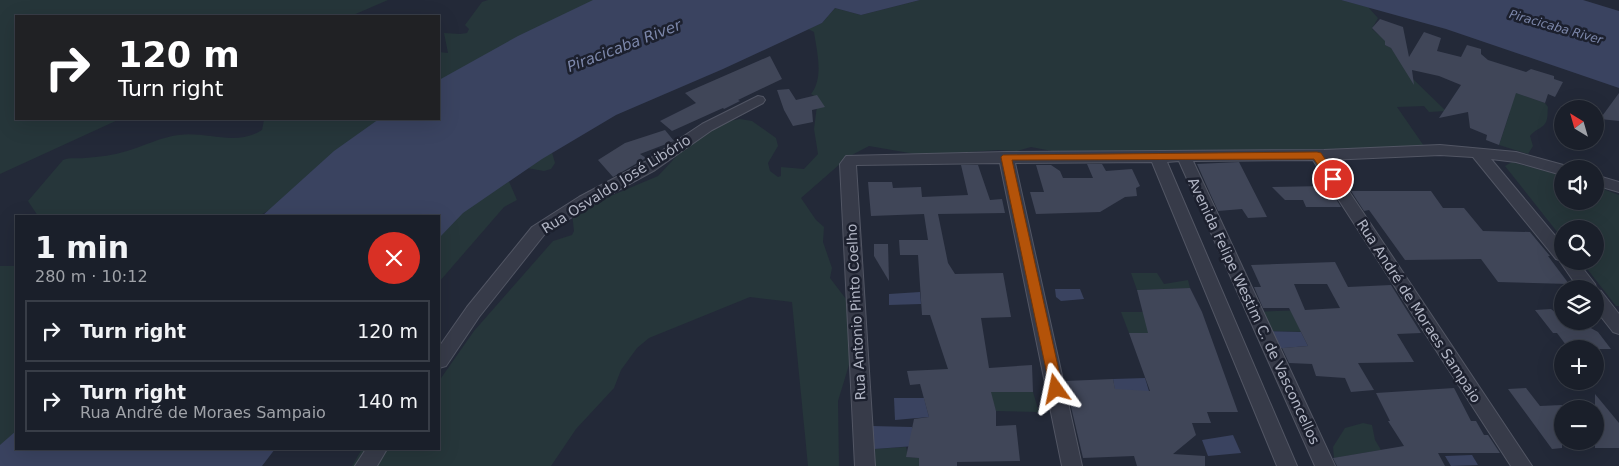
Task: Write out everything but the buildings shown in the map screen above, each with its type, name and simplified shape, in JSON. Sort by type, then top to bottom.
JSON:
[{"type":"street","name":"Rua Osvaldo José Libório","points":[[440,360],[473,312],[538,231],[586,201],[650,166],[707,127],[758,100]]},
{"type":"street","points":[[1072,466],[1006,157],[1317,155],[1440,150],[1516,157],[1554,168]]},
{"type":"street","points":[[1477,152],[1554,246]]},
{"type":"street","name":"Rua André de Moraes Sampaio","points":[[1317,155],[1522,466]]},
{"type":"street","name":"Rua Antonio Pinto Coelho","points":[[865,466],[848,164],[852,160],[1006,157]]},
{"type":"street","name":"Avenida Felipe Westim C. de Vasconcellos","points":[[1158,157],[1287,466]]},
{"type":"street","name":"Avenida Felipe Westim C. de Vasconcellos","points":[[1184,157],[1325,466]]},
{"type":"street","points":[[1604,183],[1619,187]]},
{"type":"street","points":[[1574,270],[1582,280]]},
{"type":"street","points":[[1604,307],[1619,326]]},
{"type":"street","points":[[365,466],[376,450]]},
{"type":"shaded area","points":[[0,0],[388,0],[353,15],[15,15],[15,120],[118,120],[0,174]]},
{"type":"shaded area","points":[[488,0],[658,0],[440,90],[440,52],[448,53],[444,33],[467,33],[469,29],[465,25],[482,2]]},
{"type":"shaded area","points":[[920,0],[1341,0],[1368,7],[1378,18],[1372,29],[1379,35],[1386,37],[1385,45],[1391,48],[1413,79],[1446,111],[1429,112],[1424,106],[1397,107],[1424,146],[1300,150],[1057,152],[1031,147],[1017,151],[999,150],[921,155],[869,146],[848,157],[801,198],[816,220],[824,227],[823,242],[832,268],[830,278],[846,299],[854,323],[848,340],[852,355],[838,401],[839,466],[808,466],[792,302],[750,297],[649,338],[637,348],[621,370],[614,388],[576,429],[551,466],[352,466],[361,450],[440,450],[440,380],[474,331],[553,241],[572,235],[574,231],[572,213],[600,196],[613,195],[658,176],[689,143],[729,121],[740,119],[752,121],[776,138],[778,146],[768,163],[770,171],[778,177],[781,176],[781,167],[804,169],[818,154],[814,129],[818,98],[811,94],[815,88],[819,64],[814,32],[808,29],[822,23],[835,8],[861,15]]},
{"type":"shaded area","points":[[1486,82],[1545,103],[1548,107],[1545,124],[1530,136],[1533,146],[1528,154],[1499,145],[1510,112],[1497,107]]},
{"type":"shaded area","points":[[264,120],[399,120],[318,182],[261,215],[37,215],[28,201],[63,160],[117,154],[179,135],[189,134],[231,138],[252,135],[262,130]]},
{"type":"shaded area","points":[[551,149],[555,163],[551,169],[544,171],[521,167],[507,177],[517,200],[504,207],[440,281],[440,215],[433,215]]},
{"type":"shaded area","points":[[1512,162],[1554,174],[1554,210],[1604,210],[1604,189],[1619,195],[1619,306],[1616,306],[1604,291],[1604,280],[1596,280],[1588,270],[1604,270],[1604,220],[1554,220],[1554,228],[1505,166]]},
{"type":"shaded area","points":[[0,266],[15,266],[15,450],[4,466],[0,466]]},
{"type":"shaded area","points":[[1131,273],[1157,273],[1164,284],[1188,280],[1190,288],[1137,290]]},
{"type":"shaded area","points":[[1306,310],[1316,327],[1314,332],[1263,331],[1253,312]]},
{"type":"shaded area","points":[[1121,312],[1165,312],[1155,334],[1129,333]]},
{"type":"shaded area","points":[[989,392],[1033,392],[1039,412],[996,411],[994,405],[980,404]]},
{"type":"shaded area","points":[[1363,423],[1372,425],[1375,440],[1381,450],[1334,458],[1333,447],[1345,428]]},
{"type":"shaded area","points":[[906,447],[908,457],[919,458],[919,466],[874,466],[874,449]]},
{"type":"water","name":"Piracicaba River","points":[[593,0],[920,0],[861,15],[835,8],[822,23],[723,69],[616,115],[542,159],[463,213],[440,237],[440,215],[263,215],[334,151],[378,120],[440,120],[440,79],[518,36]]},
{"type":"water","name":"Piracicaba River","points":[[1341,0],[1583,0],[1619,11],[1619,88],[1446,29]]},
{"type":"water","points":[[1055,289],[1080,289],[1084,299],[1061,301],[1056,297]]},
{"type":"water","points":[[920,292],[921,304],[889,305],[889,294]]},
{"type":"water","points":[[1263,331],[1301,332],[1308,346],[1272,349]]},
{"type":"water","points":[[1145,378],[1149,391],[1115,391],[1113,379]]},
{"type":"water","points":[[894,398],[924,398],[929,417],[895,420]]},
{"type":"water","points":[[872,426],[912,427],[915,446],[874,449]]},
{"type":"water","points":[[15,432],[15,450],[274,450],[262,466],[0,466],[0,445]]},
{"type":"water","points":[[1233,435],[1241,453],[1208,456],[1202,440]]},
{"type":"water","points":[[1472,455],[1478,465],[1451,466],[1445,456]]},
{"type":"route","points":[[1056,389],[1006,157],[1317,155],[1333,179]]}]
